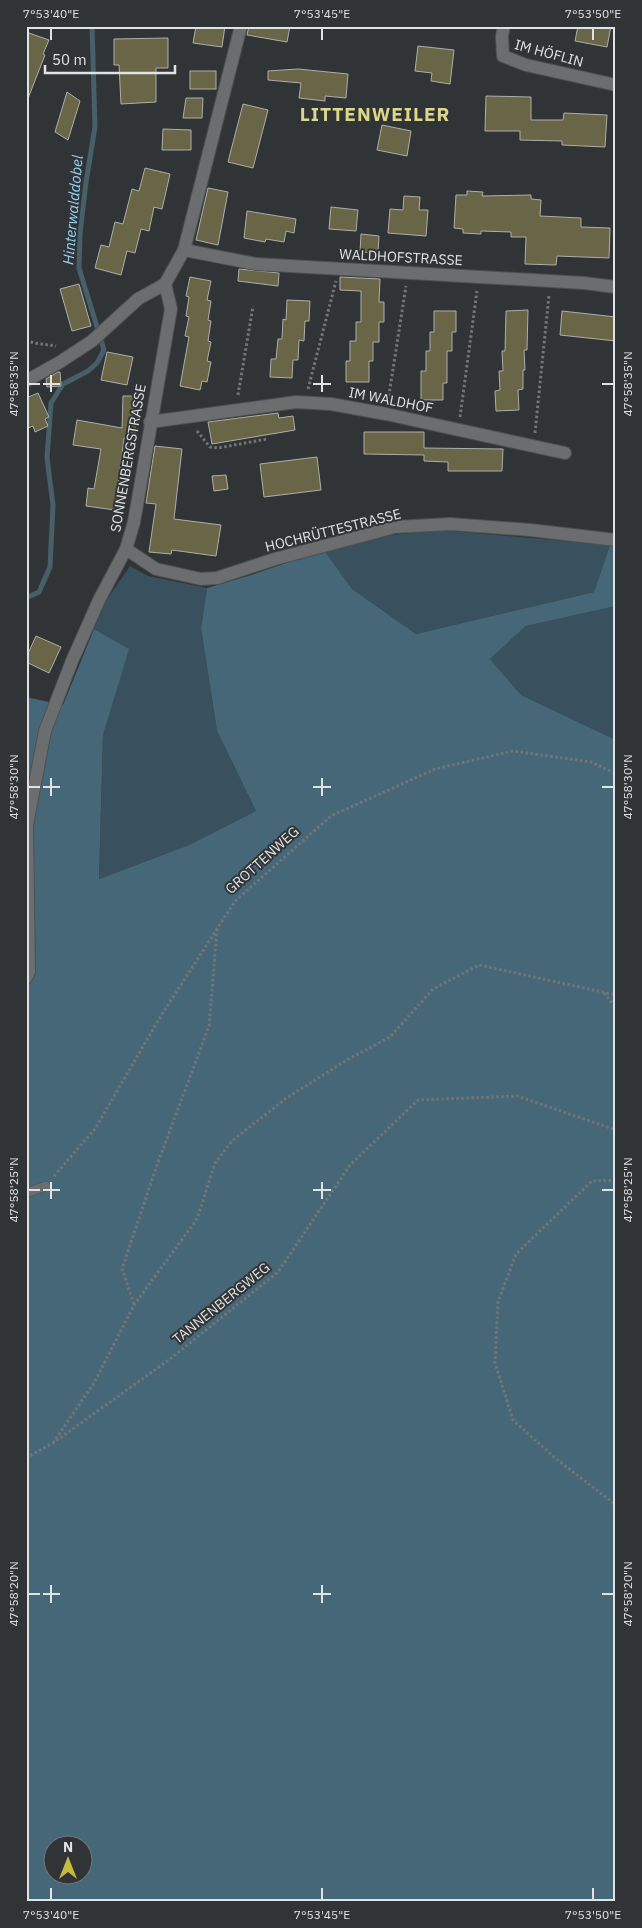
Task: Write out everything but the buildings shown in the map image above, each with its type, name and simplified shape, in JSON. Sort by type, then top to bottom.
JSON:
[{"type":"street","points":[[26,381],[92,341],[138,298],[165,284],[184,250],[241,26]]},
{"type":"street","name":"IM HÖFLIN","points":[[504,26],[502,36],[503,56],[526,65],[616,85]]},
{"type":"street","name":"WALDHOFSTRASSE","points":[[184,250],[256,264],[550,281],[616,287]]},
{"type":"street","name":"SONNENBERGSTRASSE","points":[[26,978],[30,972],[27,824],[45,731],[95,609],[126,549],[134,522],[171,309],[165,284]]},
{"type":"street","name":"IM WALDHOF","points":[[150,422],[305,402],[331,404],[386,414],[565,453]]},
{"type":"street","name":"HOCHRÜTTESTRASSE","points":[[126,549],[156,569],[201,578],[218,578],[275,559],[395,527],[450,524],[530,530],[616,540]]},
{"type":"lane","points":[[26,1193],[46,1186]]},
{"type":"path","points":[[305,402],[340,269]]},
{"type":"path","points":[[386,414],[409,273]]},
{"type":"path","points":[[458,430],[479,277]]},
{"type":"path","points":[[534,446],[550,281]]},
{"type":"path","points":[[236,410],[252,306]]},
{"type":"path","points":[[26,340],[69,348],[73,354]]},
{"type":"path","points":[[206,444],[210,447],[218,448],[267,439]]},
{"type":"path","name":"GROTTENWEG","points":[[46,1186],[95,1129],[159,1019],[235,901],[331,816],[435,769],[513,751],[591,762],[616,774]]},
{"type":"path","points":[[134,1305],[122,1269],[157,1165],[209,1026],[217,929]]},
{"type":"path","points":[[53,1443],[94,1383],[134,1305],[197,1219],[214,1164],[232,1141],[285,1099],[346,1060],[390,1036],[433,990],[479,965],[616,995]]},
{"type":"path","points":[[604,992],[616,1008]]},
{"type":"path","name":"TANNENBERGWEG","points":[[26,1458],[53,1443],[170,1359],[278,1272],[350,1165],[418,1100],[517,1096],[616,1130]]},
{"type":"path","points":[[616,1180],[592,1181],[516,1254],[498,1302],[495,1363],[514,1420],[555,1458],[616,1505]]},
{"type":"shaded area","points":[[440,530],[610,545],[594,592],[416,634],[352,589],[324,550],[392,535]]},
{"type":"shaded area","points":[[610,545],[616,547],[616,606],[526,626],[490,659],[521,695],[616,740],[616,1902],[26,1902],[26,697],[63,705],[94,629],[129,649],[103,735],[99,879],[189,845],[256,811],[217,731],[201,628],[207,588],[324,550],[352,589],[416,634],[594,592]]},
{"type":"shaded area","points":[[130,566],[148,576],[207,588],[201,628],[217,731],[256,811],[189,845],[99,879],[103,735],[128,649],[94,629],[106,601]]},
{"type":"shaded area","points":[[616,606],[616,740],[521,695],[490,659],[526,626]]},
{"type":"waterway","name":"Hinterwalddobel","points":[[26,598],[39,592],[50,567],[53,505],[47,458],[51,403],[63,384],[88,371],[97,363],[104,350],[79,268],[80,234],[95,127],[92,26]]},
{"type":"district","name":"LITTENWEILER","points":[[375,114]]}]
